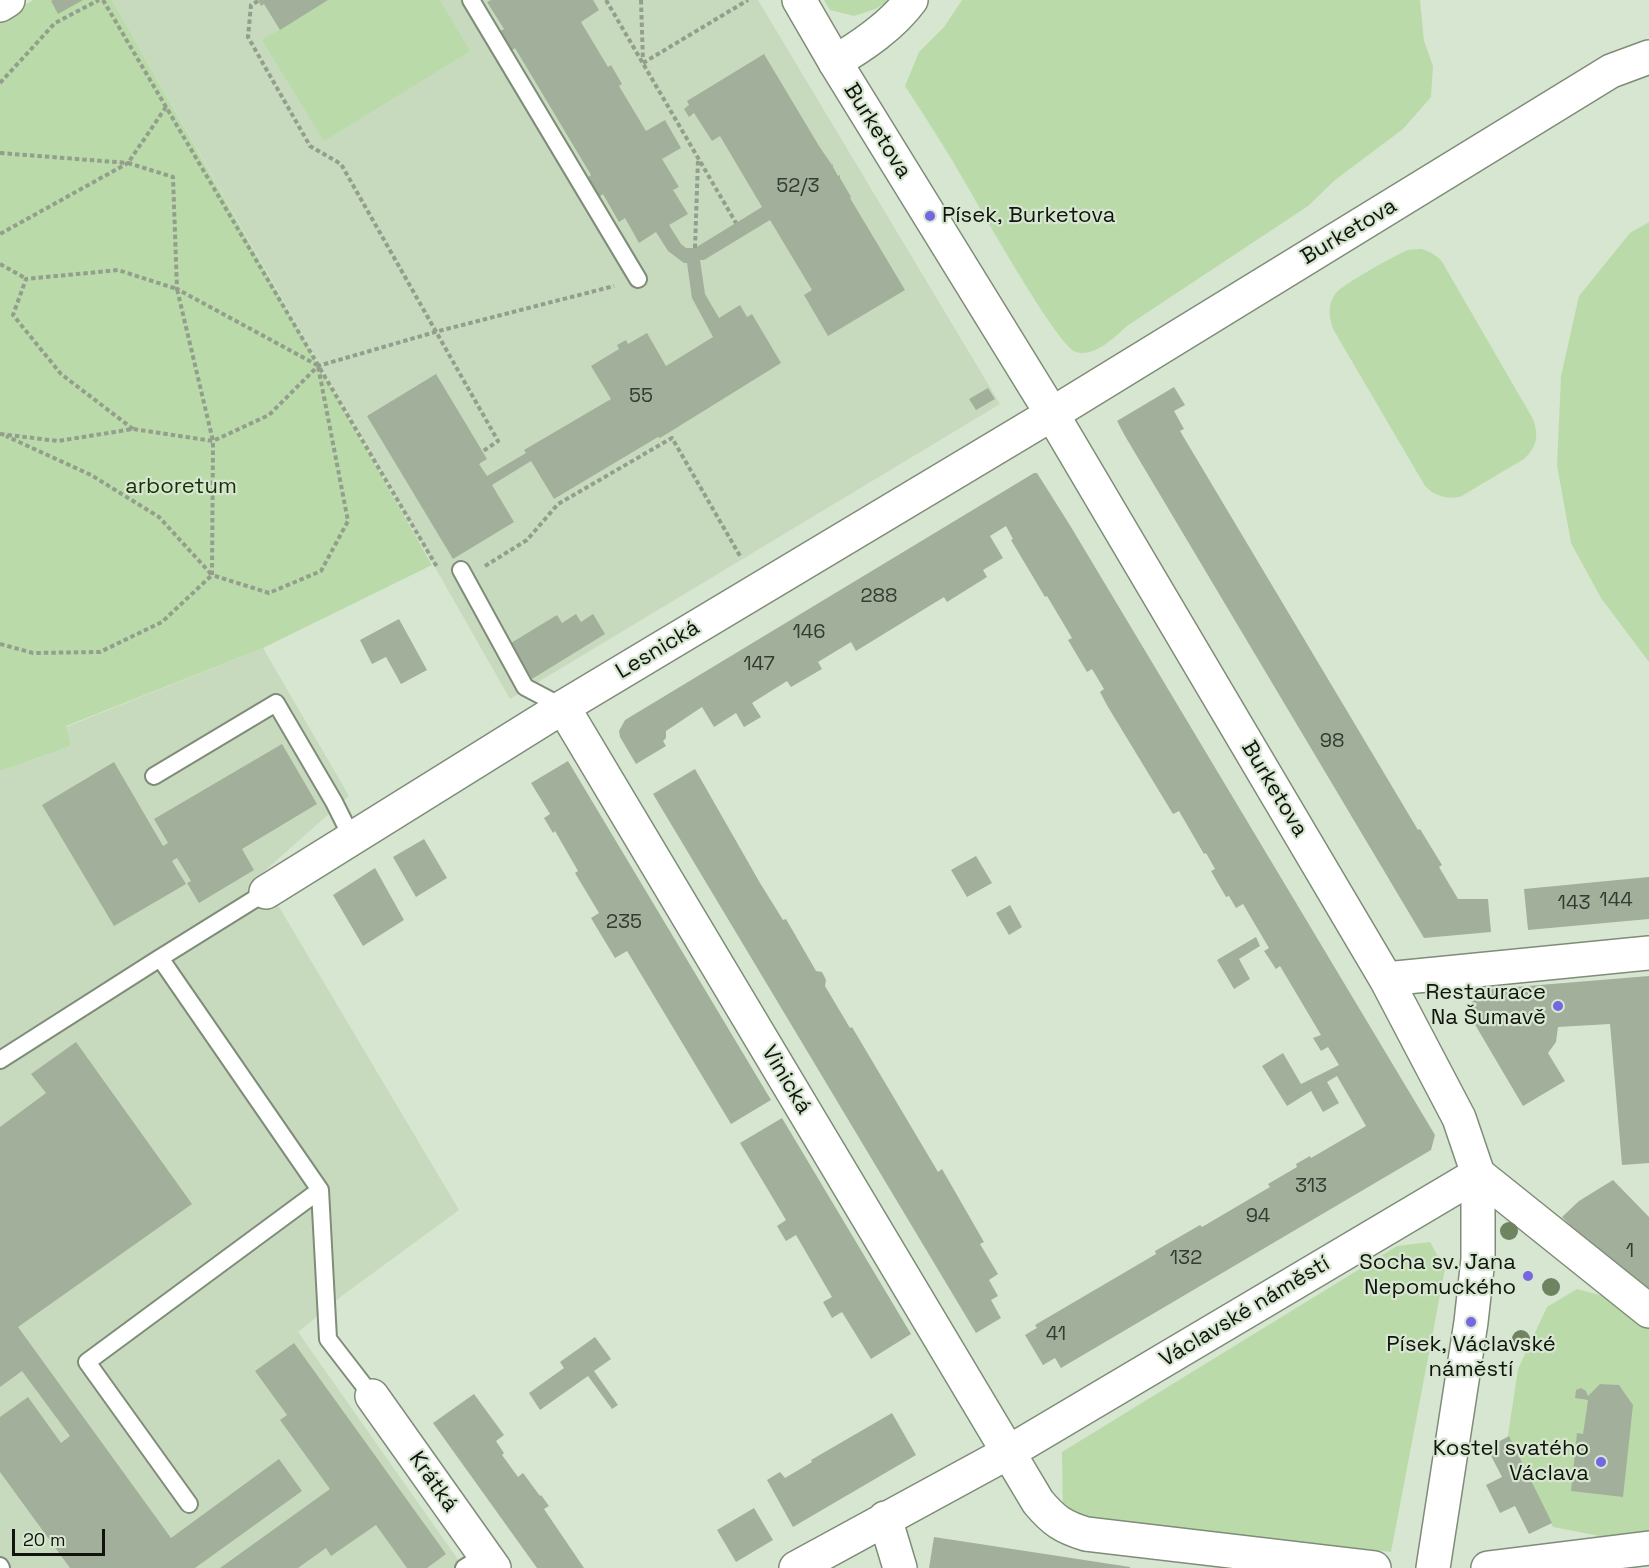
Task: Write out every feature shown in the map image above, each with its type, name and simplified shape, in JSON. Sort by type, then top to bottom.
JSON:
[{"type":"street","points":[[0,5],[8,0]]},
{"type":"street","name":"Burketova","points":[[799,0],[1052,414],[1386,979],[1459,1118],[1478,1174]]},
{"type":"street","points":[[835,62],[862,46],[905,9],[911,0]]},
{"type":"street","name":"Burketova","points":[[1052,414],[1611,71],[1649,57]]},
{"type":"street","name":"Lesnická","points":[[266,892],[563,707],[1052,414]]},
{"type":"street","name":"Vinická","points":[[563,707],[1009,1452]]},
{"type":"street","points":[[1386,979],[1649,953]]},
{"type":"street","points":[[1478,1174],[1649,1311]]},
{"type":"street","points":[[1433,1568],[1471,1323],[1478,1259],[1478,1174]]},
{"type":"street","name":"Václavské náměstí","points":[[796,1568],[1009,1452],[1478,1174]]},
{"type":"street","name":"Krátká","points":[[372,1396],[481,1564]]},
{"type":"street","points":[[1009,1452],[1038,1502],[1050,1517],[1065,1528],[1086,1534],[1374,1568]]},
{"type":"street","points":[[885,1518],[900,1568]]},
{"type":"street","points":[[1488,1568],[1649,1548]]},
{"type":"lane","points":[[471,0],[638,279]]},
{"type":"lane","points":[[463,574],[525,687],[563,707]]},
{"type":"lane","points":[[153,776],[276,703],[334,802],[352,838]]},
{"type":"lane","points":[[0,1060],[266,892]]},
{"type":"lane","points":[[160,958],[320,1190],[328,1339],[372,1396]]},
{"type":"lane","points":[[189,1504],[87,1362],[320,1190]]},
{"type":"path","points":[[0,83],[55,23],[101,0],[440,574]]},
{"type":"path","points":[[606,0],[736,223]]},
{"type":"path","points":[[641,0],[643,63]]},
{"type":"path","points":[[258,1],[251,5],[248,37],[310,146],[341,164],[498,441],[482,452]]},
{"type":"path","points":[[643,63],[744,1]]},
{"type":"path","points":[[0,234],[128,163],[166,107]]},
{"type":"path","points":[[0,153],[128,163],[173,177],[177,289],[213,441],[212,575],[162,622],[100,652],[33,653],[0,644]]},
{"type":"path","points":[[694,248],[698,159]]},
{"type":"path","points":[[0,264],[26,279],[118,270],[177,289],[318,366]]},
{"type":"path","points":[[26,279],[13,315],[61,374],[133,429]]},
{"type":"path","points":[[1,434],[58,441],[133,429],[213,441],[269,415],[318,366],[435,332],[638,279]]},
{"type":"path","points":[[1,434],[91,475],[159,517],[212,575],[269,593],[321,571],[348,521],[318,366]]},
{"type":"path","points":[[463,574],[527,540],[558,504],[672,438],[741,556]]},
{"type":"shaded area","points":[[112,0],[758,0],[1000,404],[510,699]]},
{"type":"shaded area","points":[[263,648],[349,796],[260,875],[459,1210],[343,1295],[298,1332],[464,1568],[0,1568],[0,771],[71,746],[66,727]]},
{"type":"green space","name":"arboretum","points":[[33,0],[112,0],[432,565],[263,648],[66,726],[71,746],[0,771],[0,20]]},
{"type":"green space","points":[[328,0],[440,0],[470,51],[324,141],[262,40]]},
{"type":"green space","points":[[824,0],[891,0],[875,9],[854,16],[830,10]]},
{"type":"green space","points":[[962,0],[1420,0],[1424,41],[1433,66],[1431,97],[1403,129],[1335,180],[1308,206],[1127,326],[1104,345],[1090,352],[1076,352],[1066,343],[1032,296],[952,160],[905,86],[919,52],[944,27]]},
{"type":"green space","points":[[1649,222],[1649,662],[1601,598],[1571,543],[1557,465],[1561,376],[1579,296],[1630,233]]},
{"type":"green space","points":[[1422,249],[1441,260],[1533,419],[1536,431],[1534,446],[1524,459],[1460,497],[1441,496],[1425,486],[1333,329],[1331,320],[1331,302],[1340,289],[1402,253]]},
{"type":"green space","points":[[1430,1242],[1445,1269],[1391,1552],[1063,1515],[1062,1452],[1397,1246]]},
{"type":"green space","points":[[1577,1289],[1615,1299],[1649,1322],[1649,1535],[1610,1538],[1553,1527],[1508,1435],[1518,1369],[1547,1307]]},
{"type":"building","points":[[83,0],[58,14],[51,1]]},
{"type":"building","points":[[258,0],[328,0],[280,30],[264,4],[261,6]]},
{"type":"building","points":[[491,0],[593,0],[599,10],[581,22],[608,67],[611,65],[622,84],[619,86],[646,131],[665,120],[681,148],[662,159],[679,187],[673,190],[688,214],[669,225],[686,248],[695,248],[762,207],[720,136],[712,141],[694,113],[689,117],[684,109],[689,105],[687,101],[764,54],[819,146],[833,164],[838,176],[840,175],[850,198],[905,290],[828,336],[804,295],[812,290],[770,220],[704,260],[700,260],[705,294],[719,318],[740,305],[747,317],[752,314],[781,363],[660,438],[658,437],[554,499],[531,461],[492,485],[514,522],[453,559],[367,416],[436,374],[487,459],[479,464],[487,476],[526,453],[524,450],[611,399],[591,366],[619,349],[617,345],[626,340],[628,344],[647,333],[666,366],[713,337],[692,298],[687,263],[668,251],[656,232],[639,243],[625,218],[619,222],[603,194],[598,198],[587,178],[591,175],[515,48],[511,51],[499,32],[504,29],[487,2]]},
{"type":"building","points":[[1174,387],[1185,405],[1174,411],[1184,429],[1180,431],[1418,830],[1420,829],[1442,865],[1439,867],[1458,899],[1488,899],[1491,932],[1424,938],[1125,436],[1117,421]]},
{"type":"building","points":[[988,388],[995,399],[976,410],[969,399]]},
{"type":"building","points":[[1037,473],[1071,527],[1435,1135],[1431,1150],[1061,1368],[1055,1358],[1043,1365],[1025,1335],[1037,1328],[1035,1325],[1156,1254],[1155,1251],[1200,1225],[1202,1227],[1270,1187],[1268,1184],[1297,1167],[1296,1164],[1310,1156],[1311,1158],[1366,1126],[1337,1076],[1327,1082],[1339,1103],[1323,1112],[1311,1091],[1287,1106],[1262,1066],[1283,1053],[1301,1084],[1339,1065],[1328,1047],[1321,1051],[1313,1038],[1321,1035],[1280,966],[1276,969],[1264,951],[1269,948],[1243,904],[1236,908],[1229,896],[1226,897],[1211,871],[1215,869],[1206,853],[1204,854],[1179,811],[1173,814],[1108,707],[1100,692],[1104,689],[1092,669],[1087,672],[1068,640],[1072,638],[1011,540],[1013,539],[1006,526],[990,536],[1003,558],[983,570],[987,577],[947,602],[944,597],[856,651],[851,642],[818,662],[822,669],[791,687],[787,681],[752,703],[761,717],[744,727],[736,713],[714,727],[702,707],[666,731],[666,738],[663,741],[666,746],[636,764],[620,737],[619,731],[625,720]]},
{"type":"building","points":[[576,614],[581,622],[593,614],[605,634],[532,679],[511,643],[557,615],[562,623]]},
{"type":"building","points":[[399,619],[427,670],[401,684],[386,657],[372,664],[360,640]]},
{"type":"building","points":[[282,744],[317,804],[242,849],[254,870],[199,903],[187,883],[191,881],[177,858],[172,861],[186,884],[114,926],[42,805],[114,762],[163,846],[168,843],[154,819]]},
{"type":"building","points":[[568,761],[771,1100],[731,1124],[627,951],[615,958],[591,918],[599,913],[575,873],[578,871],[555,831],[553,833],[544,818],[550,814],[531,783]]},
{"type":"building","points":[[695,769],[760,883],[783,920],[786,919],[816,971],[822,972],[826,980],[825,986],[850,1028],[852,1027],[938,1172],[942,1169],[984,1242],[980,1244],[998,1274],[989,1280],[998,1296],[991,1300],[1001,1318],[976,1333],[653,794]]},
{"type":"building","points":[[424,839],[447,878],[416,897],[393,857]]},
{"type":"building","points":[[976,856],[992,883],[967,897],[951,870]]},
{"type":"building","points":[[375,868],[404,920],[363,946],[333,895]]},
{"type":"building","points":[[1649,877],[1649,919],[1528,930],[1524,889]]},
{"type":"building","points":[[1010,905],[1022,927],[1009,935],[996,913]]},
{"type":"building","points":[[1256,937],[1260,946],[1239,959],[1250,979],[1234,989],[1217,960]]},
{"type":"building","points":[[1649,976],[1649,1163],[1622,1165],[1610,1024],[1558,1027],[1556,1042],[1548,1053],[1565,1081],[1523,1106],[1467,1011],[1479,990]]},
{"type":"building","points":[[76,1042],[192,1204],[18,1327],[171,1538],[279,1459],[302,1491],[195,1568],[70,1568],[0,1472],[0,1417],[28,1397],[61,1443],[70,1436],[22,1371],[0,1387],[0,1127],[46,1093],[31,1074]]},
{"type":"building","points":[[782,1118],[911,1334],[871,1359],[842,1312],[832,1318],[823,1302],[832,1297],[796,1235],[786,1241],[777,1226],[786,1220],[740,1143]]},
{"type":"building","points":[[1613,1180],[1649,1217],[1649,1301],[1630,1286],[1562,1217],[1579,1201]]},
{"type":"building","points":[[595,1337],[611,1359],[594,1371],[618,1405],[612,1409],[588,1376],[540,1410],[529,1393],[564,1368],[560,1362]]},
{"type":"building","points":[[294,1343],[446,1554],[427,1568],[407,1568],[376,1525],[331,1556],[326,1548],[298,1568],[220,1568],[330,1489],[280,1420],[287,1415],[255,1371]]},
{"type":"building","name":"Kostel svatého Václava","points":[[1600,1384],[1619,1385],[1633,1405],[1623,1497],[1571,1491],[1577,1433],[1583,1434],[1588,1400],[1575,1398],[1576,1390],[1581,1388],[1588,1396]]},
{"type":"building","points":[[474,1394],[504,1435],[496,1441],[504,1453],[502,1455],[518,1477],[523,1473],[549,1506],[544,1509],[584,1568],[537,1568],[433,1423]]},
{"type":"building","points":[[892,1413],[916,1455],[793,1527],[767,1480],[780,1472],[785,1478],[812,1462],[811,1460]]},
{"type":"building","points":[[1509,1436],[1552,1523],[1529,1534],[1515,1506],[1500,1513],[1486,1485],[1502,1477],[1487,1448]]},
{"type":"building","points":[[754,1508],[773,1540],[736,1562],[717,1530]]},
{"type":"building","points":[[934,1537],[1130,1567],[1130,1568],[929,1568]]},
{"type":"place","name":"Písek, Burketova","points":[[930,216]]},
{"type":"place","name":"Restaurace Na Šumavě","points":[[1558,1006]]},
{"type":"place","name":"Socha sv. Jana Nepomuckého","points":[[1528,1276]]},
{"type":"place","name":"Písek, Václavské náměstí","points":[[1471,1322]]},
{"type":"place","name":"Kostel svatého Václava","points":[[1601,1462]]}]
